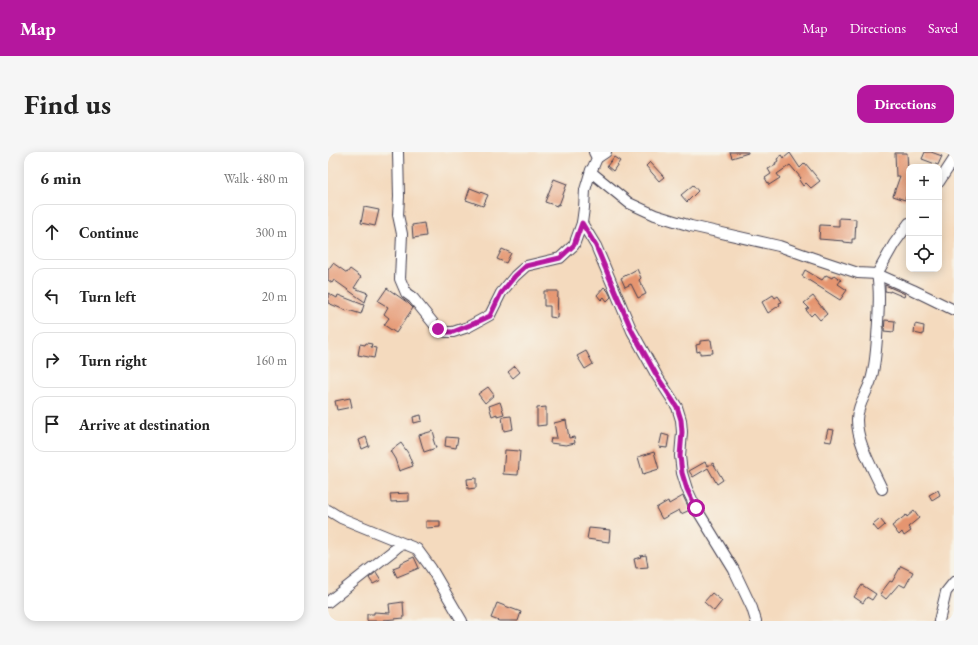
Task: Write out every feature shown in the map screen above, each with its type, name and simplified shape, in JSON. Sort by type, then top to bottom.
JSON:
[{"type":"street","points":[[398,152],[398,215],[402,234],[400,279],[406,293],[414,298],[438,329],[446,332],[453,332],[490,316],[501,293],[515,276],[526,266],[560,258],[574,245],[582,223],[585,190],[591,170],[591,172],[599,154]]},
{"type":"street","points":[[942,177],[954,159]]},
{"type":"street","points":[[591,172],[629,203],[655,215],[691,226],[779,246],[858,273],[876,274],[954,310]]},
{"type":"street","points":[[582,223],[596,246],[632,331],[657,376],[677,407],[681,420],[682,432],[680,456],[682,473],[687,489],[696,508],[734,570],[752,608],[756,621]]},
{"type":"street","points":[[882,489],[861,442],[857,429],[857,419],[860,406],[872,379],[875,360],[879,289],[876,274],[906,227]]},
{"type":"street","points":[[328,510],[341,518],[417,549],[431,568],[462,621]]},
{"type":"street","points":[[328,602],[400,545],[406,544]]},
{"type":"street","points":[[939,621],[946,592],[954,582]]},
{"type":"building","points":[[730,152],[748,152],[748,153],[732,158]]},
{"type":"building","points":[[925,152],[931,152],[942,156],[938,164],[922,159]]},
{"type":"building","points":[[790,153],[800,168],[805,163],[820,181],[811,188],[806,183],[803,186],[799,180],[801,178],[790,165],[777,174],[780,178],[769,185],[765,178],[771,174],[768,169],[776,165],[775,163],[778,161],[777,159],[782,155],[784,158]]},
{"type":"building","points":[[895,153],[907,153],[905,200],[893,196],[900,176],[896,176]]},
{"type":"building","points":[[614,157],[620,161],[613,171],[607,166]]},
{"type":"building","points":[[650,162],[664,177],[659,181],[646,166]]},
{"type":"building","points":[[554,179],[567,184],[559,205],[557,204],[557,206],[545,202]]},
{"type":"building","points":[[693,185],[698,191],[687,202],[681,195]]},
{"type":"building","points":[[470,188],[488,195],[483,206],[466,200]]},
{"type":"building","points":[[364,207],[379,210],[375,226],[361,223]]},
{"type":"building","points":[[839,218],[856,219],[855,239],[852,239],[852,243],[819,239],[820,225],[839,226]]},
{"type":"building","points":[[424,223],[426,236],[413,238],[412,225]]},
{"type":"building","points":[[502,249],[511,253],[506,263],[497,259]]},
{"type":"building","points":[[333,263],[347,273],[350,269],[361,277],[354,288],[368,293],[365,302],[334,280],[332,283],[328,280],[328,270]]},
{"type":"building","points":[[637,269],[641,278],[639,280],[646,294],[638,298],[631,284],[625,287],[621,278]]},
{"type":"building","points":[[805,270],[822,280],[826,275],[832,278],[834,275],[841,280],[838,284],[847,290],[840,300],[802,276]]},
{"type":"building","points":[[885,285],[905,294],[904,297],[890,291],[885,291]]},
{"type":"building","points":[[604,287],[611,297],[607,301],[604,297],[601,300],[597,295]]},
{"type":"building","points":[[387,288],[413,308],[396,333],[384,325],[389,318],[384,314],[388,307],[378,301]]},
{"type":"building","points":[[544,291],[558,291],[557,318],[550,317],[550,306],[544,306]]},
{"type":"building","points":[[328,293],[337,298],[338,295],[364,305],[361,314],[347,311],[328,303]]},
{"type":"building","points":[[773,295],[775,298],[778,296],[782,302],[768,313],[762,302]]},
{"type":"building","points":[[813,296],[827,314],[820,320],[814,313],[811,316],[806,310],[809,308],[804,303]]},
{"type":"building","points":[[885,320],[895,321],[894,332],[884,331]]},
{"type":"building","points":[[915,324],[924,326],[923,335],[914,333]]},
{"type":"building","points":[[711,340],[713,353],[700,354],[700,351],[697,352],[696,345],[700,344],[700,341]]},
{"type":"building","points":[[366,343],[372,344],[371,347],[376,348],[374,358],[358,355],[360,344],[365,345]]},
{"type":"building","points":[[586,351],[593,364],[585,369],[577,356]]},
{"type":"building","points":[[515,366],[520,372],[513,378],[508,372]]},
{"type":"building","points":[[488,387],[494,395],[485,403],[478,394]]},
{"type":"building","points":[[350,398],[352,407],[337,410],[335,401]]},
{"type":"building","points":[[500,402],[504,414],[492,416],[489,406]]},
{"type":"building","points":[[546,407],[546,425],[537,426],[537,408]]},
{"type":"building","points":[[421,415],[422,421],[414,423],[413,417]]},
{"type":"building","points":[[511,416],[513,429],[504,431],[502,417]]},
{"type":"building","points":[[566,420],[569,438],[574,437],[575,443],[566,445],[550,443],[551,438],[557,438],[554,423]]},
{"type":"building","points":[[828,429],[834,430],[831,442],[825,441]]},
{"type":"building","points":[[433,431],[435,438],[433,439],[436,448],[424,452],[419,435]]},
{"type":"building","points":[[662,434],[669,436],[667,448],[659,447]]},
{"type":"building","points":[[366,437],[369,446],[362,449],[359,440]]},
{"type":"building","points":[[446,437],[458,438],[456,448],[445,446]]},
{"type":"building","points":[[401,443],[408,453],[413,466],[399,471],[395,459],[390,451]]},
{"type":"building","points":[[505,450],[520,451],[518,475],[503,474]]},
{"type":"building","points":[[654,452],[659,469],[643,474],[638,457]]},
{"type":"building","points":[[705,462],[708,466],[713,463],[723,480],[717,484],[708,468],[693,477],[689,471]]},
{"type":"building","points":[[476,478],[476,488],[468,489],[467,479]]},
{"type":"building","points":[[938,490],[940,495],[932,500],[929,495]]},
{"type":"building","points":[[409,493],[409,501],[391,502],[390,494]]},
{"type":"building","points":[[683,496],[690,510],[681,514],[679,510],[662,519],[656,508],[668,501],[669,504]]},
{"type":"building","points":[[914,511],[919,518],[908,527],[911,531],[904,536],[902,532],[899,535],[892,526],[906,515],[907,517]]},
{"type":"building","points":[[880,519],[885,525],[878,531],[873,525]]},
{"type":"building","points":[[426,521],[440,521],[440,527],[426,528]]},
{"type":"building","points":[[589,528],[610,530],[609,542],[587,539]]},
{"type":"building","points":[[646,555],[648,567],[636,568],[634,559]]},
{"type":"building","points":[[414,557],[419,568],[397,577],[393,568]]},
{"type":"building","points":[[901,566],[913,572],[905,587],[899,584],[886,599],[880,594],[890,581],[892,582]]},
{"type":"building","points":[[376,572],[381,580],[373,584],[369,578]]},
{"type":"building","points":[[862,585],[876,594],[872,600],[867,597],[863,603],[854,597]]},
{"type":"building","points":[[712,593],[722,601],[714,611],[704,602]]},
{"type":"building","points":[[403,602],[404,618],[384,621],[367,621],[367,614],[374,614],[374,612],[390,613],[389,604]]},
{"type":"building","points":[[497,603],[521,612],[518,621],[499,621],[491,618]]},
{"type":"route","points":[[438,329],[446,332],[453,332],[490,316],[501,293],[515,276],[526,266],[560,258],[574,245],[582,223],[596,246],[632,331],[657,376],[677,407],[681,420],[682,432],[680,456],[682,473],[687,489],[696,508]]}]
